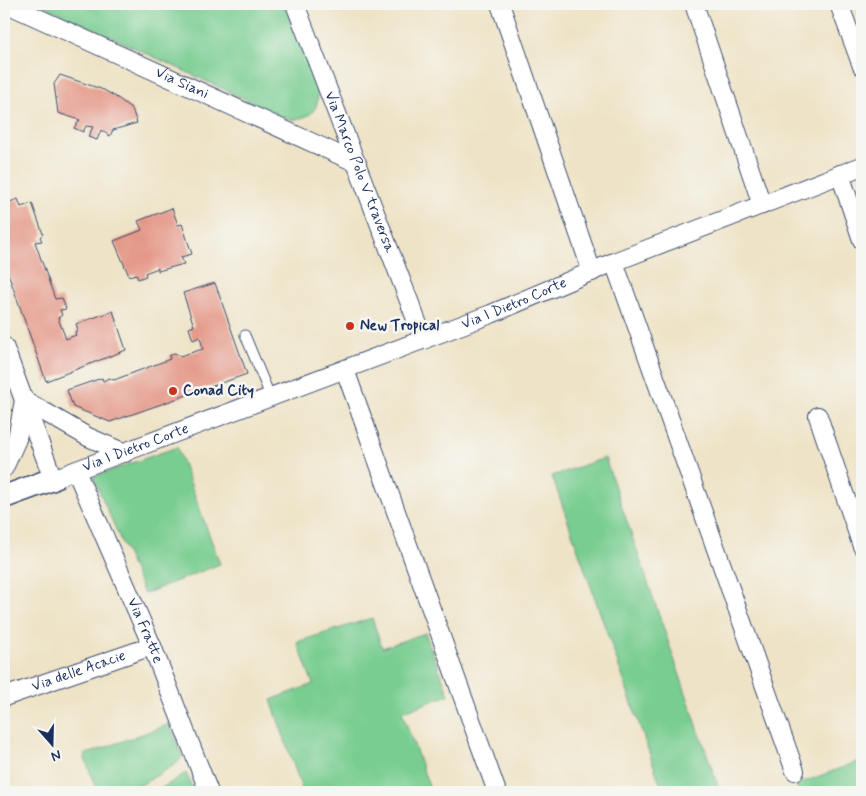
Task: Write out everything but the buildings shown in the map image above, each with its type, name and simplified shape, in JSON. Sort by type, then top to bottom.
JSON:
[{"type":"street","name":"Via Siani","points":[[7,4],[357,163]]},
{"type":"street","name":"Via Marco Polo V traversa","points":[[295,4],[424,340]]},
{"type":"street","points":[[500,4],[592,272]]},
{"type":"street","points":[[694,4],[762,205]]},
{"type":"street","points":[[840,4],[862,66]]},
{"type":"street","name":"Via I Dietro Corte","points":[[53,479],[424,340],[614,262],[862,166]]},
{"type":"street","points":[[840,174],[862,240]]},
{"type":"street","points":[[614,262],[795,771]]},
{"type":"street","points":[[4,346],[53,479],[4,498]]},
{"type":"street","points":[[345,370],[497,792]]},
{"type":"street","points":[[24,400],[88,437],[125,453]]},
{"type":"street","points":[[4,468],[17,439],[24,400]]},
{"type":"street","points":[[818,416],[862,546]]},
{"type":"street","name":"Via Fratte","points":[[76,471],[152,646],[209,792]]},
{"type":"street","name":"Via delle Acacie","points":[[4,697],[152,646]]},
{"type":"lane","points":[[245,335],[271,398]]},
{"type":"green space","points":[[40,4],[285,4],[317,88],[316,107],[309,115],[290,120]]},
{"type":"green space","points":[[177,447],[220,564],[144,594],[93,477]]},
{"type":"green space","points":[[605,458],[720,792],[663,792],[552,476]]},
{"type":"green space","points":[[372,618],[382,648],[425,633],[449,695],[402,712],[431,792],[303,792],[271,700],[313,684],[297,642]]},
{"type":"green space","points":[[170,724],[182,757],[176,764],[129,792],[97,792],[84,755]]},
{"type":"green space","points":[[862,760],[862,792],[799,792],[796,785]]},
{"type":"green space","points":[[186,773],[194,792],[156,792]]},
{"type":"place","name":"New Tropical","points":[[350,326]]},
{"type":"place","name":"Conad City","points":[[173,391]]}]
